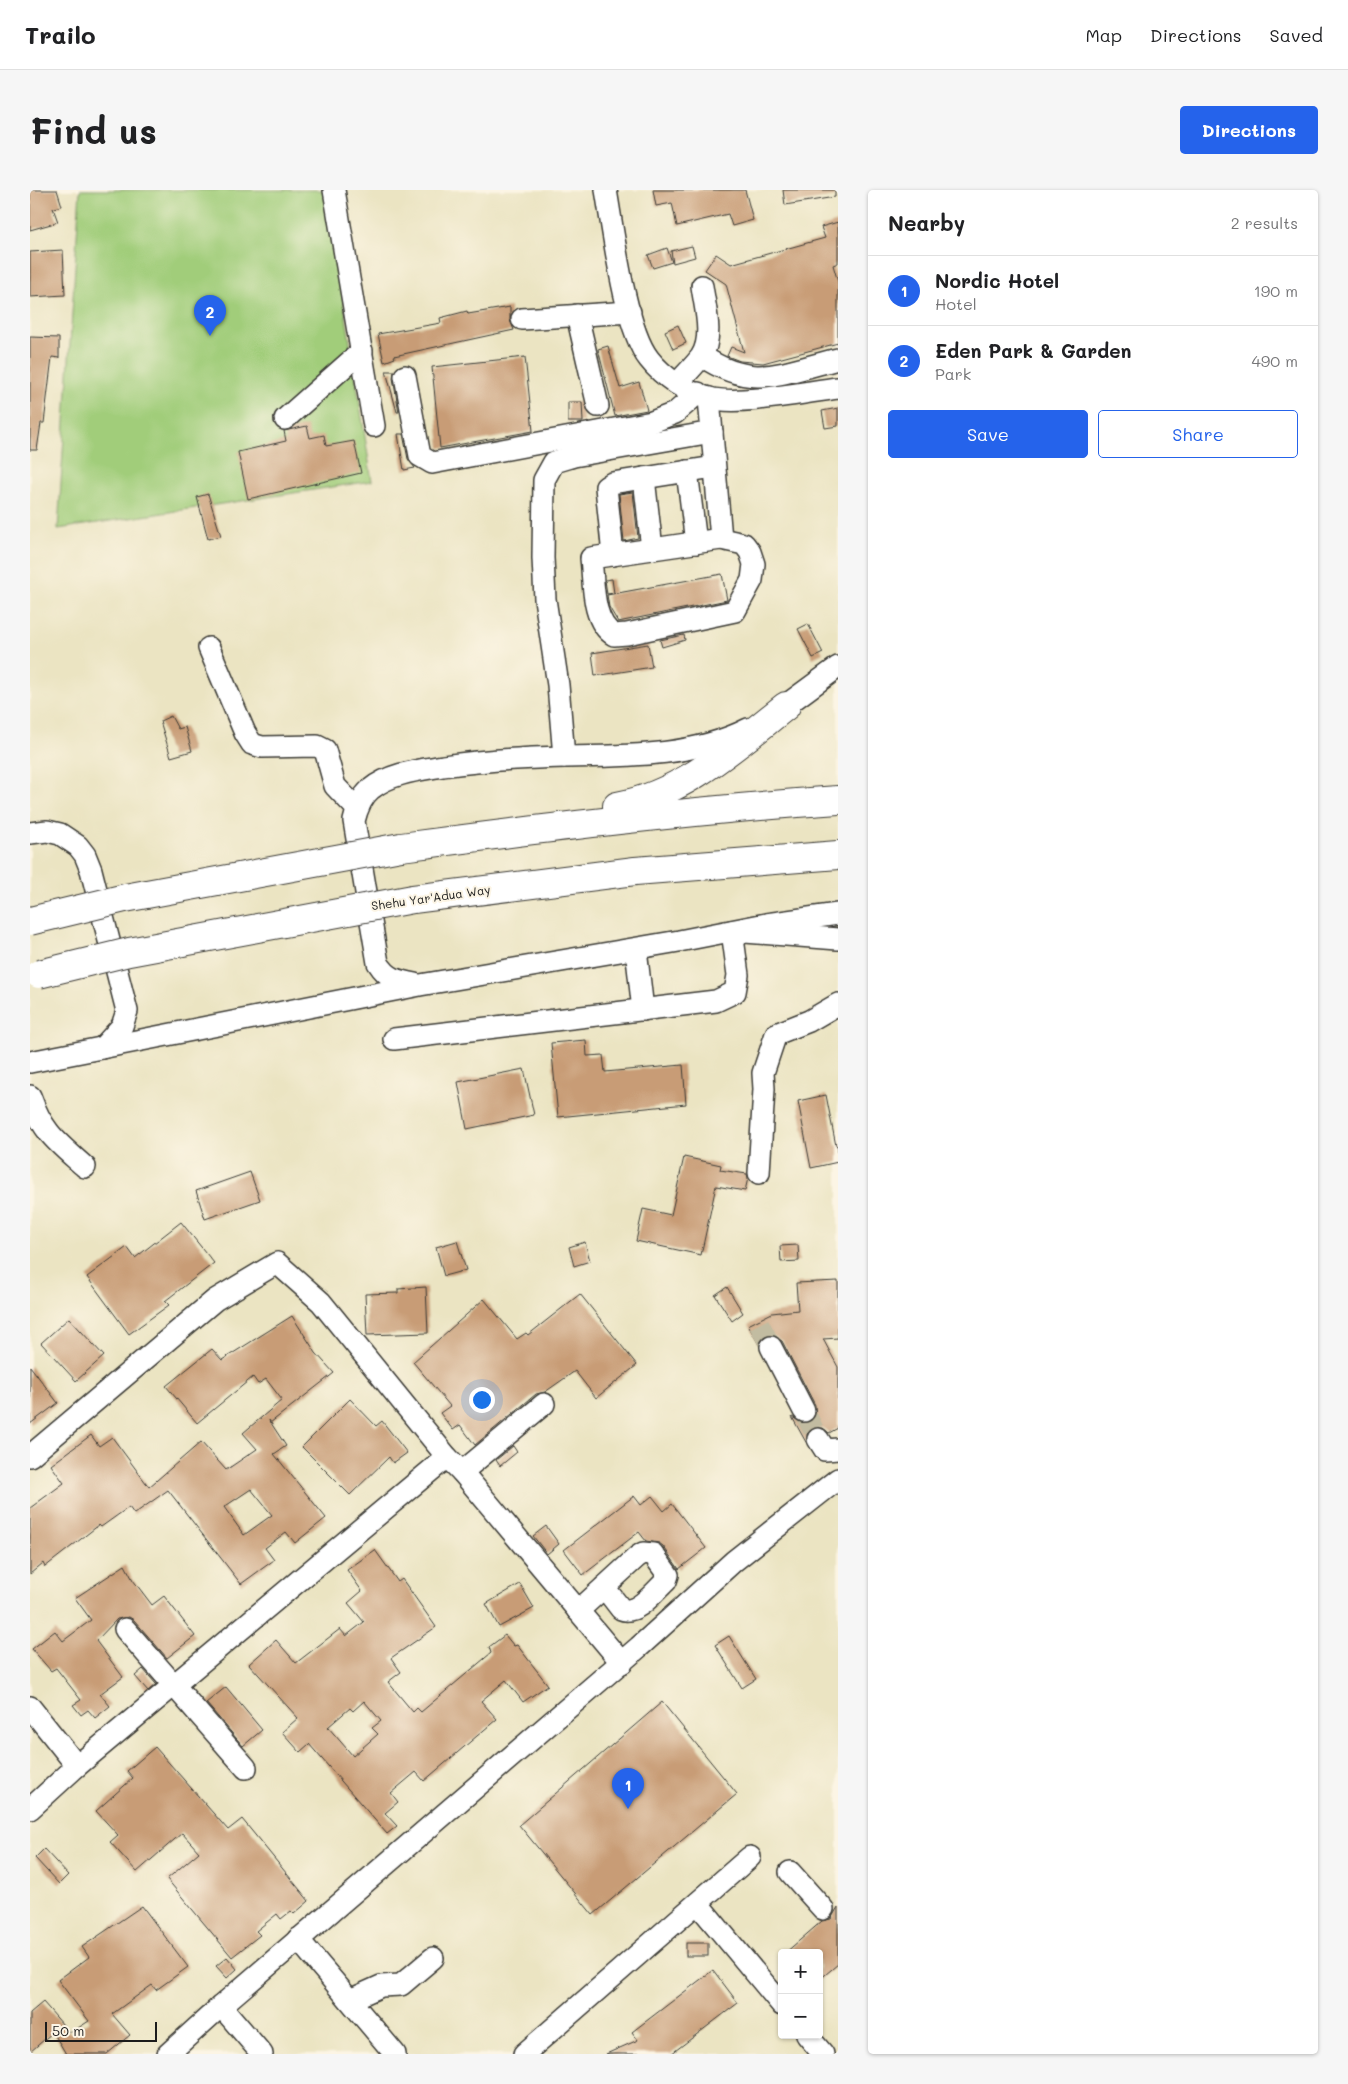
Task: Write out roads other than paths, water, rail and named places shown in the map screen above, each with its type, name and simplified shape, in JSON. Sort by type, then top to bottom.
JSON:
[{"type":"highway","points":[[488,836],[555,818],[633,803],[657,794],[709,765],[786,706]]},
{"type":"highway","points":[[30,920],[144,894],[401,847],[707,810],[838,800]]},
{"type":"highway","name":"Shehu Yar'Adua Way","points":[[35,975],[128,952],[413,899],[635,871],[838,855]]},
{"type":"street","points":[[334,190],[374,426]]},
{"type":"street","points":[[606,190],[633,328],[648,358],[670,381],[703,396],[735,400],[838,388]]},
{"type":"street","points":[[677,384],[702,356],[708,327],[702,286]]},
{"type":"street","points":[[522,319],[630,312]]},
{"type":"street","points":[[577,315],[598,406]]},
{"type":"street","points":[[285,419],[362,351]]},
{"type":"street","points":[[702,356],[717,367],[737,375],[758,378],[838,358]]},
{"type":"street","points":[[405,376],[420,456],[432,463],[652,422],[675,414],[703,396]]},
{"type":"street","points":[[807,391],[838,380]]},
{"type":"street","points":[[703,396],[712,432],[721,539]]},
{"type":"street","points":[[564,757],[558,685],[545,599],[543,558],[544,480],[554,462],[574,456],[712,432]]},
{"type":"street","points":[[613,555],[606,487],[612,483],[714,466]]},
{"type":"street","points":[[687,471],[696,543]]},
{"type":"street","points":[[644,478],[652,549]]},
{"type":"street","points":[[721,539],[744,544],[750,552],[754,564],[752,580],[735,611],[627,634],[614,634],[608,631],[602,624],[597,608],[591,558],[721,539]]},
{"type":"street","points":[[209,648],[245,733],[252,744],[262,747],[317,746],[325,750],[335,786],[356,809]]},
{"type":"street","points":[[420,985],[392,979],[384,973],[378,964],[355,839],[354,822],[356,809],[372,788],[402,774],[467,763],[636,754],[704,745],[735,736],[786,706],[838,667]]},
{"type":"street","points":[[30,832],[47,831],[69,839],[78,846],[91,870],[127,1011],[122,1026],[102,1048]]},
{"type":"street","points":[[30,1062],[420,985],[636,949],[766,924],[838,914]]},
{"type":"street","points":[[732,931],[838,939]]},
{"type":"street","points":[[394,1039],[716,1002],[735,992],[738,975],[732,931]]},
{"type":"street","points":[[636,949],[642,1010]]},
{"type":"street","points":[[760,1173],[763,1073],[776,1034],[809,1021],[838,1004]]},
{"type":"street","points":[[30,1096],[37,1115],[50,1136],[85,1167]]},
{"type":"street","points":[[30,1456],[215,1300],[277,1263],[321,1302],[447,1457],[462,1472],[622,1663]]},
{"type":"street","points":[[771,1347],[804,1411]]},
{"type":"street","points":[[462,1472],[544,1404]]},
{"type":"street","points":[[818,1439],[825,1450],[838,1449]]},
{"type":"street","points":[[30,1809],[77,1766],[447,1457]]},
{"type":"street","points":[[168,2054],[298,1939],[622,1663],[734,1561],[838,1479]]},
{"type":"street","points":[[578,1612],[604,1587]]},
{"type":"street","points":[[125,1629],[246,1768]]},
{"type":"street","points":[[30,1707],[77,1766]]},
{"type":"street","points":[[524,2054],[750,1857]]},
{"type":"street","points":[[790,1872],[823,1910]]},
{"type":"street","points":[[698,1904],[778,2000]]},
{"type":"street","points":[[298,1939],[395,2054]]},
{"type":"street","points":[[350,2000],[381,1986],[401,1985],[433,1958]]},
{"type":"street","points":[[221,2006],[262,2054]]},
{"type":"street","points":[[810,2039],[823,2054]]},
{"type":"tunnel","points":[[759,1324],[771,1347]]},
{"type":"tunnel","points":[[804,1411],[818,1439]]},
{"type":"place","name":"Eden Park & Garden","points":[[210,336]]},
{"type":"place","name":"Nordic Hotel","points":[[628,1809]]}]
